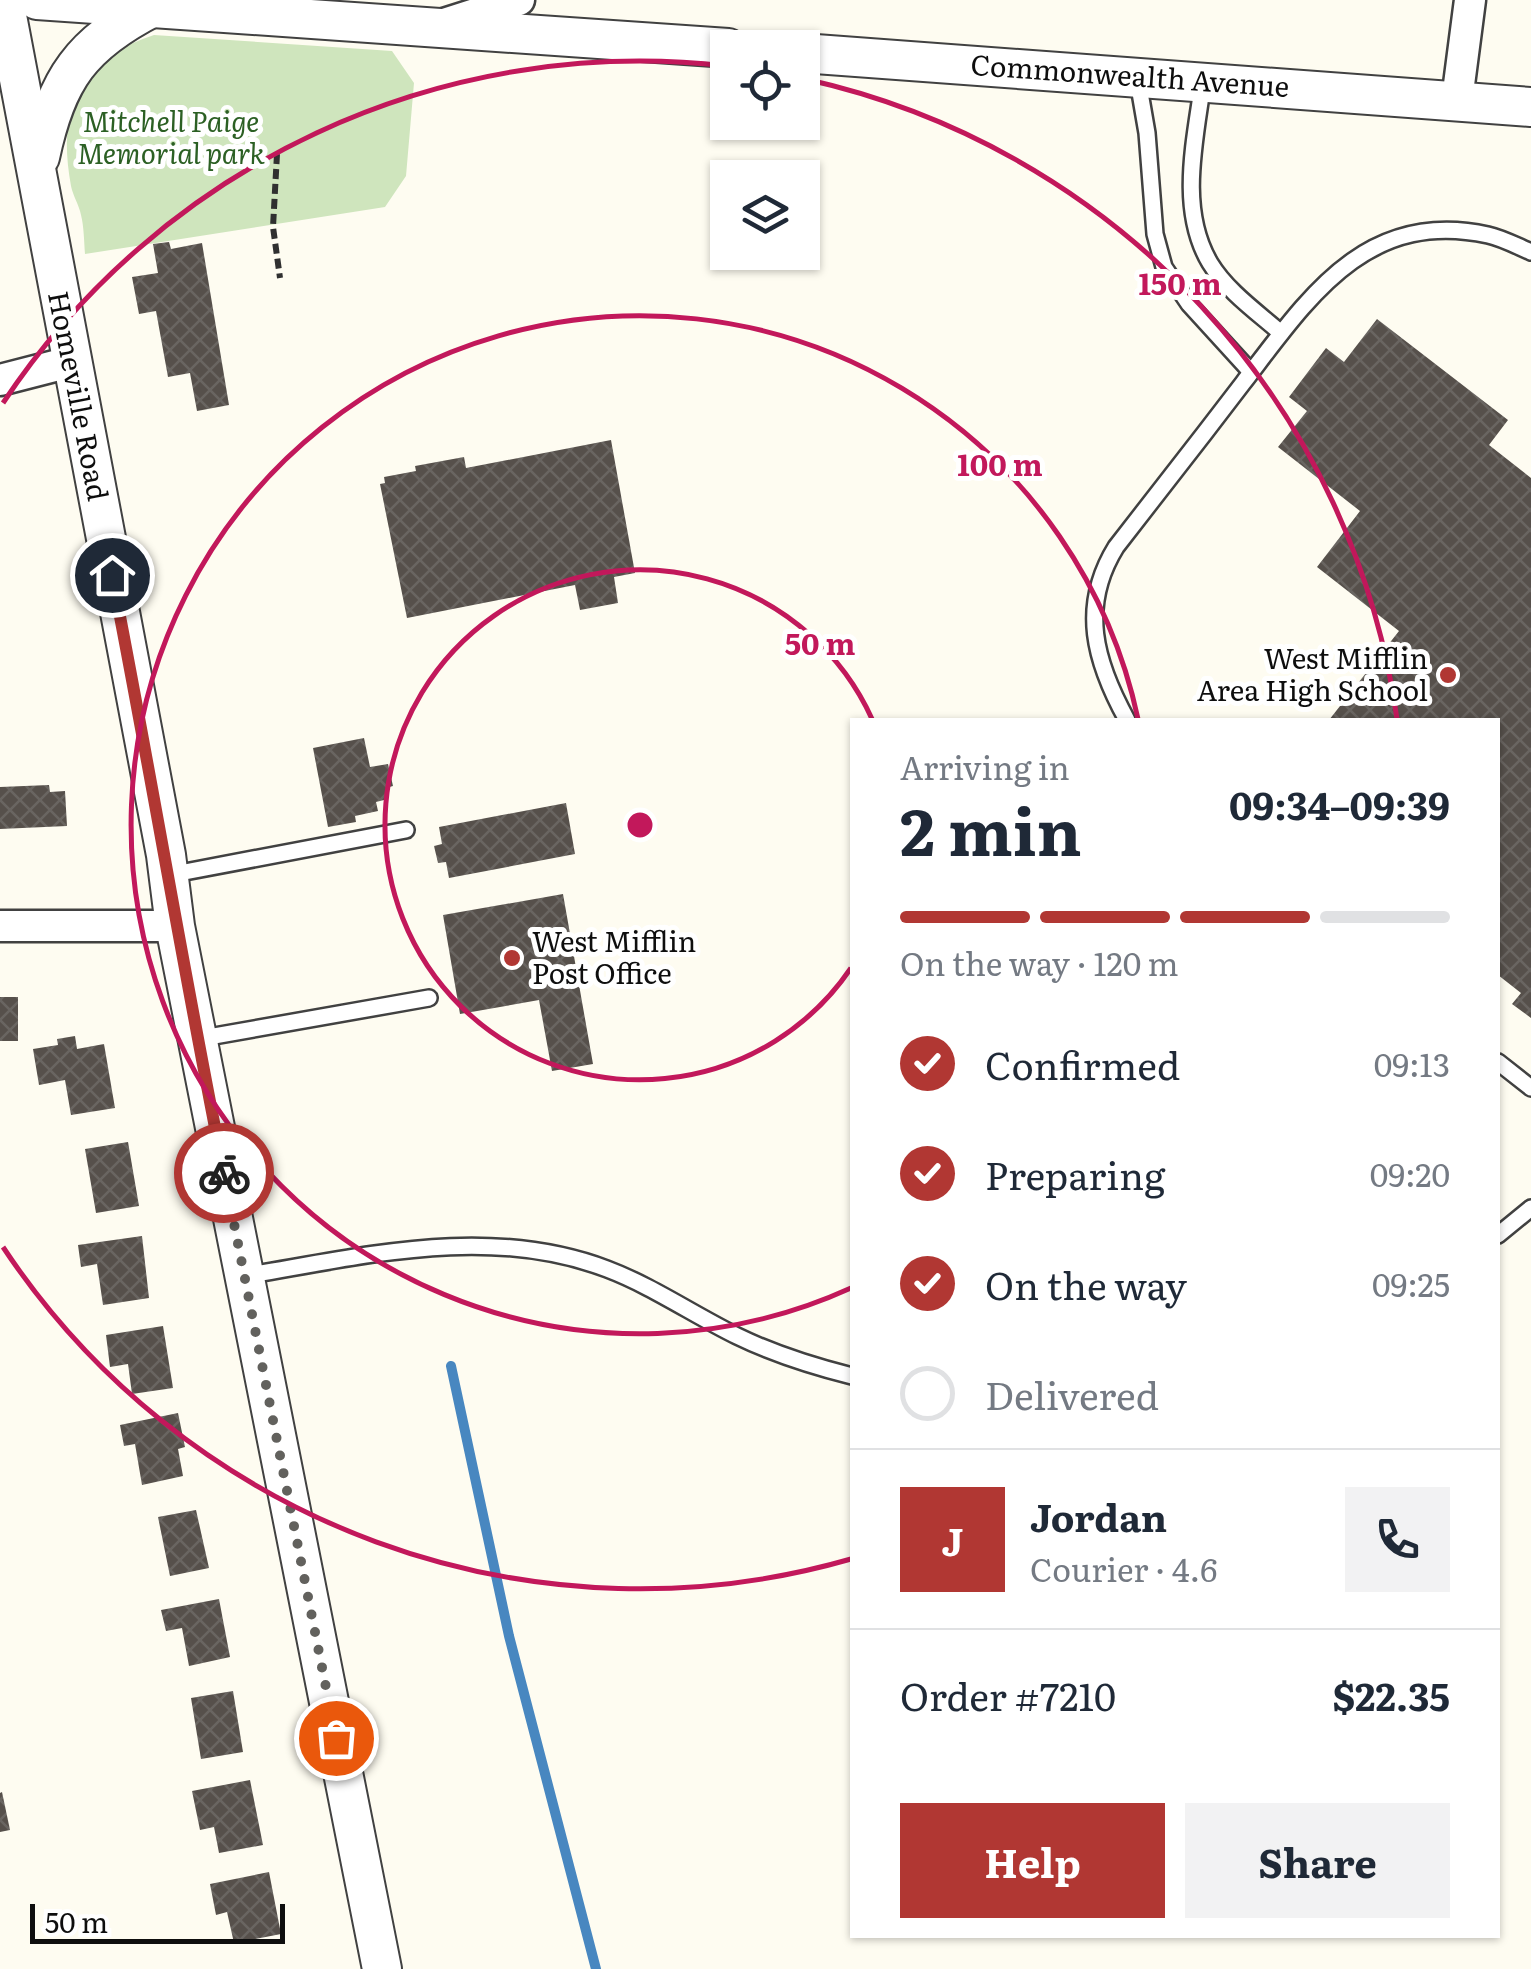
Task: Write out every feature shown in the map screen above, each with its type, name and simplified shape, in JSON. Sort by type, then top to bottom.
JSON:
[{"type":"street","name":"Homeville Road","points":[[4,0],[169,875],[174,926],[382,1969]]},
{"type":"street","points":[[37,0],[144,3],[710,47]]},
{"type":"street","points":[[436,26],[518,0]]},
{"type":"street","points":[[1457,100],[1470,0]]},
{"type":"street","points":[[36,172],[56,100],[77,62],[144,3]]},
{"type":"street","name":"Commonwealth Avenue","points":[[820,54],[1531,107]]},
{"type":"street","points":[[0,103],[36,172]]},
{"type":"street","points":[[0,380],[70,362]]},
{"type":"street","points":[[0,926],[174,926]]},
{"type":"lane","points":[[1138,77],[1155,234],[1164,266],[1189,304],[1251,372]]},
{"type":"lane","points":[[1203,82],[1192,178],[1192,206],[1200,240],[1211,265],[1281,334]]},
{"type":"lane","points":[[1126,718],[1112,692],[1096,638],[1095,595],[1100,572],[1251,372],[1338,268],[1384,242],[1436,231],[1488,235],[1531,252]]},
{"type":"lane","points":[[169,875],[406,830]]},
{"type":"lane","points":[[197,1039],[429,998]]},
{"type":"lane","points":[[1500,1064],[1531,1088]]},
{"type":"lane","points":[[1500,1233],[1531,1208]]},
{"type":"lane","points":[[244,1276],[455,1244],[557,1253],[610,1270],[739,1337],[795,1361],[850,1375]]},
{"type":"path","points":[[277,154],[273,227],[280,278]]},
{"type":"green space","name":"Mitchell Paige Memorial park","points":[[154,35],[392,51],[414,83],[406,176],[385,207],[85,254],[82,220],[67,158],[71,111],[90,73],[107,58]]},
{"type":"building","points":[[169,242],[171,249],[202,243],[229,405],[197,411],[190,373],[168,377],[156,311],[139,314],[132,277],[158,273],[153,244]]},
{"type":"building","name":"West Mifflin Area High School","points":[[1377,319],[1508,420],[1489,445],[1531,478],[1531,1018],[1512,1004],[1521,993],[1500,977],[1500,718],[1331,718],[1399,631],[1317,567],[1360,511],[1278,447],[1307,411],[1289,397],[1326,348],[1344,362]]},
{"type":"building","points":[[611,440],[635,573],[614,577],[618,603],[580,610],[575,585],[407,618],[380,484],[385,483],[384,477],[416,471],[415,466],[464,457],[466,468]]},
{"type":"building","points":[[364,738],[370,767],[388,764],[393,786],[386,788],[388,799],[376,802],[378,811],[355,816],[356,822],[328,827],[313,748]]},
{"type":"building","points":[[49,785],[50,792],[65,791],[67,826],[0,829],[0,787]]},
{"type":"building","points":[[566,803],[575,854],[449,878],[446,862],[438,863],[434,846],[442,844],[439,827]]},
{"type":"building","name":"West Mifflin Post Office","points":[[563,894],[593,1064],[552,1071],[539,1000],[460,1014],[443,915]]},
{"type":"building","points":[[0,997],[18,997],[18,1041],[0,1041]]},
{"type":"building","points":[[75,1036],[77,1049],[104,1044],[115,1108],[71,1115],[65,1080],[39,1085],[33,1049],[58,1045],[57,1039]]},
{"type":"building","points":[[128,1142],[139,1206],[96,1213],[85,1149]]},
{"type":"building","points":[[142,1236],[149,1298],[103,1305],[97,1264],[81,1267],[78,1245]]},
{"type":"building","points":[[163,1326],[173,1388],[132,1394],[128,1364],[110,1367],[106,1335]]},
{"type":"building","points":[[178,1413],[185,1447],[178,1449],[183,1476],[142,1485],[135,1444],[124,1446],[120,1425]]},
{"type":"building","points":[[196,1510],[209,1568],[170,1576],[158,1517]]},
{"type":"building","points":[[219,1599],[230,1657],[189,1666],[182,1628],[166,1631],[161,1610]]},
{"type":"building","points":[[233,1691],[243,1752],[201,1759],[191,1698]]},
{"type":"building","points":[[250,1780],[263,1845],[219,1853],[214,1827],[200,1830],[192,1791]]},
{"type":"building","points":[[0,1793],[10,1830],[0,1832]]},
{"type":"building","points":[[269,1872],[281,1934],[234,1943],[227,1912],[216,1915],[210,1884]]},
{"type":"waterway","points":[[451,1366],[509,1636],[596,1969]]},
{"type":"way so far","points":[[224,1173],[336,1738]]},
{"type":"place","name":"West Mifflin Area High School","points":[[1448,675]]},
{"type":"place","name":"West Mifflin Post Office","points":[[512,958]]},
{"type":"route","points":[[112,575],[166,854],[174,926],[224,1173]]}]
